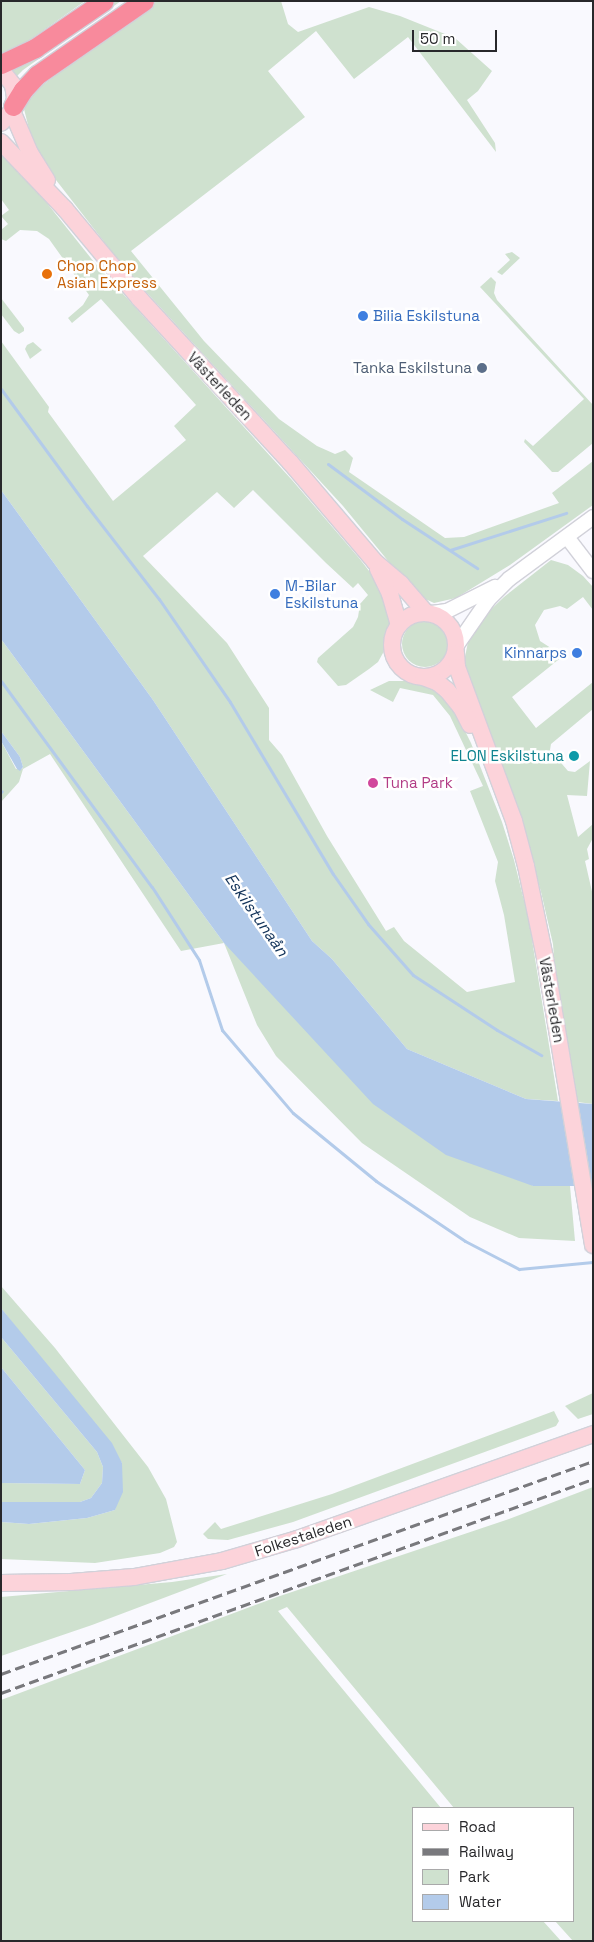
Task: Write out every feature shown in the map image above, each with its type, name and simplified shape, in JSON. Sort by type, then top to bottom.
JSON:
[{"type":"highway","points":[[1,64],[35,48],[104,1]]},
{"type":"highway","points":[[9,113],[23,90],[37,75],[144,1]]},
{"type":"main road","name":"Västerleden","points":[[1,70],[13,85],[9,113],[30,153],[65,209]]},
{"type":"main road","name":"Västerleden","points":[[1,142],[65,209],[140,299],[290,462],[375,562],[401,584],[429,613]]},
{"type":"main road","name":"Västerleden","points":[[375,562],[390,594],[399,625]]},
{"type":"main road","points":[[429,613],[449,624],[455,634],[456,649],[450,664],[441,673],[423,677],[405,671],[394,657],[392,641],[399,625],[414,614],[429,613]]},
{"type":"main road","name":"Västerleden","points":[[456,649],[458,667],[490,760],[514,821],[526,866],[556,1019],[593,1245]]},
{"type":"main road","name":"Västerleden","points":[[423,677],[437,682],[461,707],[490,760]]},
{"type":"main road","name":"Folkestaleden","points":[[1,1583],[71,1582],[134,1577],[222,1561],[297,1539],[593,1434]]},
{"type":"street","points":[[429,613],[447,611],[509,579],[593,517]]},
{"type":"street","points":[[567,537],[593,571]]},
{"type":"street","points":[[456,649],[488,600],[509,579]]},
{"type":"green space","points":[[1,1],[85,1],[17,49],[1,54]]},
{"type":"green space","points":[[112,1],[121,1],[23,70],[16,77],[10,68]]},
{"type":"green space","points":[[153,1],[281,1],[288,24],[298,32],[369,7],[400,16],[455,38],[492,71],[478,91],[467,100],[495,143],[496,152],[408,37],[354,79],[316,31],[268,71],[305,117],[131,251],[204,341],[279,419],[317,446],[335,454],[345,450],[353,458],[349,472],[445,538],[464,537],[559,503],[552,493],[593,461],[593,505],[510,565],[456,598],[434,603],[421,597],[398,573],[343,506],[126,270],[35,153],[22,101]]},
{"type":"green space","points":[[1,152],[23,173],[94,262],[292,480],[380,585],[392,617],[383,653],[378,662],[369,669],[346,685],[338,686],[317,662],[318,658],[353,627],[358,617],[360,604],[368,595],[358,583],[353,588],[253,490],[234,508],[217,492],[143,556],[227,643],[269,708],[269,740],[282,755],[327,836],[386,931],[394,927],[404,941],[467,992],[515,982],[504,915],[495,881],[498,862],[470,791],[483,786],[450,716],[433,695],[400,688],[393,702],[370,690],[389,681],[406,681],[428,686],[445,697],[456,713],[471,743],[502,822],[514,860],[529,921],[558,1101],[526,1099],[407,1049],[332,959],[312,941],[153,700],[1,490],[1,341],[49,407],[48,412],[113,501],[186,440],[174,426],[196,405],[101,299],[72,323],[68,318],[83,305],[89,295],[49,239],[37,231],[20,230],[6,241],[1,239],[1,230],[8,224],[1,216],[9,210],[1,199]]},
{"type":"green space","points":[[512,252],[520,258],[502,275],[497,272],[510,260],[505,254]]},
{"type":"green space","points":[[491,277],[496,282],[494,293],[497,300],[593,405],[593,443],[558,472],[552,472],[524,442],[525,439],[533,446],[584,399],[480,287]]},
{"type":"green space","points":[[1,298],[24,328],[24,331],[19,334],[14,331],[1,314]]},
{"type":"green space","points":[[33,342],[42,350],[30,359],[25,349],[27,345]]},
{"type":"green space","points":[[551,560],[568,565],[583,576],[593,587],[593,610],[583,597],[567,609],[560,606],[544,610],[535,625],[540,641],[554,650],[558,649],[563,656],[512,697],[536,728],[593,682],[593,709],[551,744],[550,750],[568,771],[575,772],[590,761],[587,796],[567,795],[578,837],[593,824],[593,838],[587,849],[589,859],[585,861],[593,896],[593,1104],[577,1102],[555,971],[553,944],[541,892],[524,829],[465,674],[465,657],[468,642],[483,617],[504,597]]},
{"type":"green space","points":[[421,621],[429,621],[438,625],[444,631],[448,644],[444,657],[438,663],[429,667],[421,667],[412,663],[406,657],[402,648],[402,640],[406,631],[412,625]]},
{"type":"green space","points":[[1,639],[224,943],[181,951],[50,754],[23,769],[19,782],[1,802],[1,741],[16,769],[22,769],[23,767],[20,757],[1,731]]},
{"type":"green space","points":[[224,943],[533,1186],[570,1186],[575,1241],[519,1238],[470,1217],[362,1143],[276,1056],[257,1025]]},
{"type":"green space","points":[[1,1286],[55,1348],[148,1467],[166,1499],[177,1542],[174,1547],[160,1553],[95,1563],[1,1559],[1,1522],[29,1524],[87,1518],[115,1510],[122,1463],[1,1308]]},
{"type":"green space","points":[[1,1337],[97,1452],[103,1467],[102,1483],[91,1498],[80,1502],[1,1502],[1,1483],[80,1484],[85,1470],[1,1367]]},
{"type":"green space","points":[[593,1393],[593,1414],[578,1419],[565,1406]]},
{"type":"green space","points":[[554,1411],[559,1421],[556,1426],[293,1522],[228,1540],[208,1539],[203,1534],[215,1522],[221,1529],[332,1494]]},
{"type":"green space","points":[[593,1487],[593,1941],[573,1941],[556,1922],[574,1922],[574,1807],[453,1807],[287,1607],[278,1611],[440,1807],[412,1807],[412,1922],[544,1922],[561,1941],[1,1941],[1,1700],[277,1597],[509,1519]]},
{"type":"green space","points":[[227,1574],[92,1625],[1,1656],[1,1597],[172,1582]]},
{"type":"water","name":"Eskilstunaån","points":[[1,490],[153,700],[312,941],[332,959],[407,1049],[526,1099],[593,1104],[593,1186],[533,1186],[446,1155],[373,1104],[224,943],[1,639]]},
{"type":"water","points":[[1,731],[20,757],[23,767],[20,771],[1,741]]},
{"type":"water","points":[[1,1308],[112,1443],[122,1463],[123,1492],[115,1510],[87,1518],[29,1524],[1,1522],[1,1502],[80,1502],[91,1498],[102,1483],[103,1467],[97,1452],[1,1337]]},
{"type":"water","points":[[1,1367],[85,1470],[80,1484],[1,1483]]},
{"type":"waterway","points":[[1,389],[87,506],[159,599],[230,702],[333,874],[368,924],[413,975],[497,1030],[541,1055]]},
{"type":"waterway","points":[[328,464],[402,519],[477,568]]},
{"type":"waterway","points":[[450,550],[566,513]]},
{"type":"waterway","points":[[1,681],[152,887],[199,960],[222,1030],[293,1113],[376,1181],[465,1241],[519,1269],[593,1262]]},
{"type":"railway","points":[[1,1674],[593,1461]]},
{"type":"railway","points":[[1,1693],[593,1479]]},
{"type":"place","name":"Chop Chop Asian Express","points":[[47,274]]},
{"type":"place","name":"Bilia Eskilstuna","points":[[363,316]]},
{"type":"place","name":"Tanka Eskilstuna","points":[[482,368]]},
{"type":"place","name":"M-Bilar Eskilstuna","points":[[275,594]]},
{"type":"place","name":"Kinnarps","points":[[577,653]]},
{"type":"place","name":"ELON Eskilstuna","points":[[574,756]]},
{"type":"place","name":"Tuna Park","points":[[373,783]]}]
